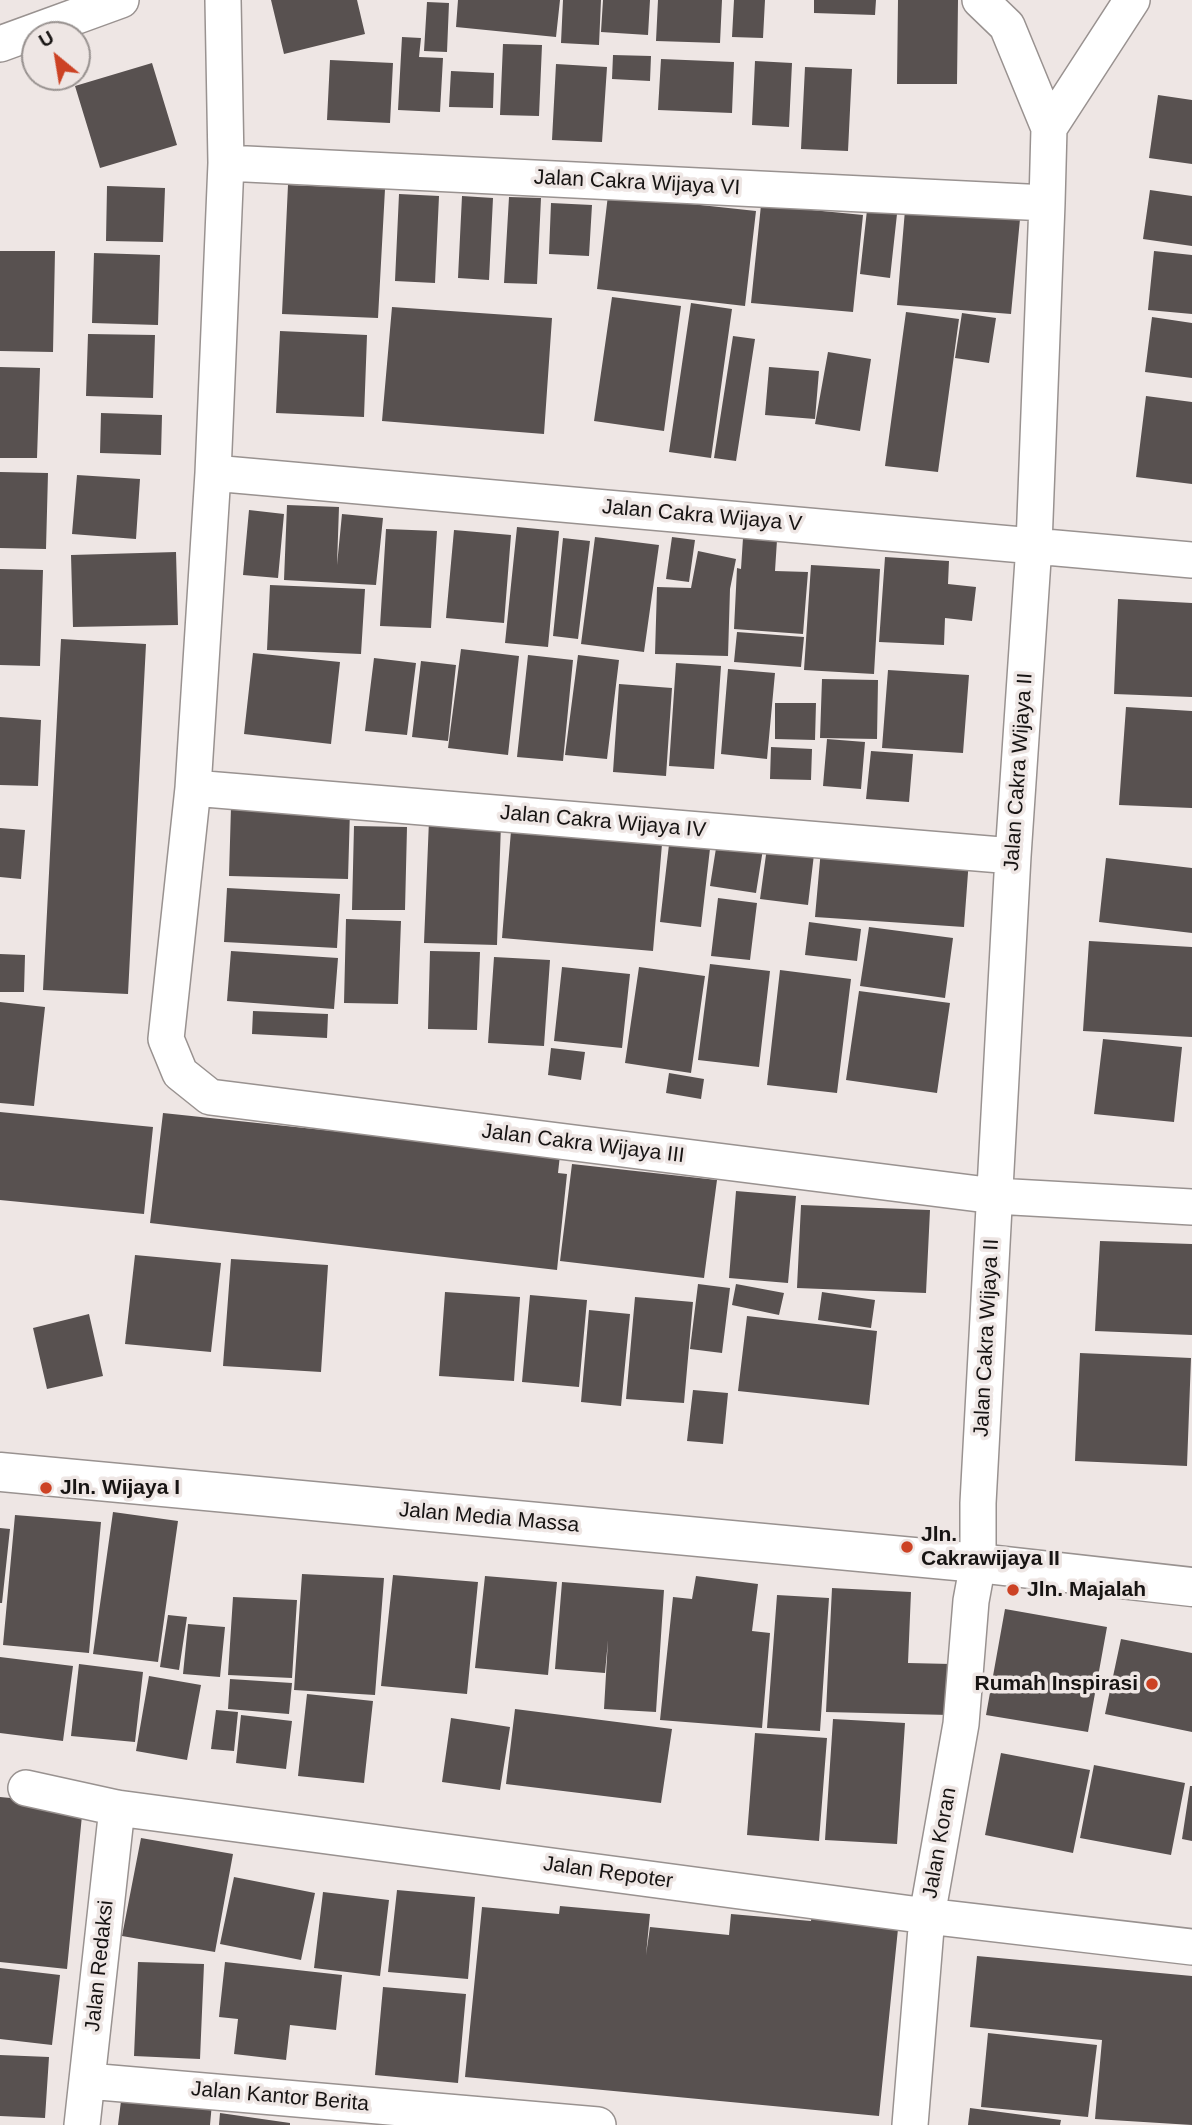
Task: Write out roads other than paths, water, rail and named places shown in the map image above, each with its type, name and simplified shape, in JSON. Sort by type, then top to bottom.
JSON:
[{"type":"street","points":[[0,44],[121,0]]},
{"type":"street","points":[[193,788],[213,473],[226,163],[223,0]]},
{"type":"street","name":"Jalan Cakra Wijaya II","points":[[978,1563],[978,1503],[1013,856],[1034,545],[1049,128],[1007,26],[980,0]]},
{"type":"street","points":[[1049,128],[1132,0]]},
{"type":"street","name":"Jalan Cakra Wijaya VI","points":[[226,163],[1047,203]]},
{"type":"street","name":"Jalan Cakra Wijaya V","points":[[213,473],[1192,560]]},
{"type":"street","name":"Jalan Cakra Wijaya IV","points":[[193,788],[1013,856]]},
{"type":"street","name":"Jalan Cakra Wijaya III","points":[[193,788],[166,1039],[180,1073],[210,1097],[995,1196],[1192,1206]]},
{"type":"street","name":"Jalan Media Massa","points":[[0,1472],[978,1563],[1192,1587]]},
{"type":"street","name":"Jalan Koran","points":[[910,2125],[927,1916],[961,1724],[971,1601],[978,1563]]},
{"type":"street","name":"Jalan Repoter","points":[[26,1788],[117,1808],[927,1916],[1192,1947]]},
{"type":"street","name":"Jalan Redaksi","points":[[82,2125],[117,1808]]},
{"type":"street","name":"Jalan Kantor Berita","points":[[88,2081],[598,2125]]},
{"type":"place","name":"Jln. Wijaya I","points":[[46,1488]]},
{"type":"place","name":"Jln. Cakrawijaya II","points":[[907,1547]]},
{"type":"place","name":"Jln. Majalah","points":[[1013,1590]]},
{"type":"place","name":"Rumah Inspirasi","points":[[1152,1684]]}]
